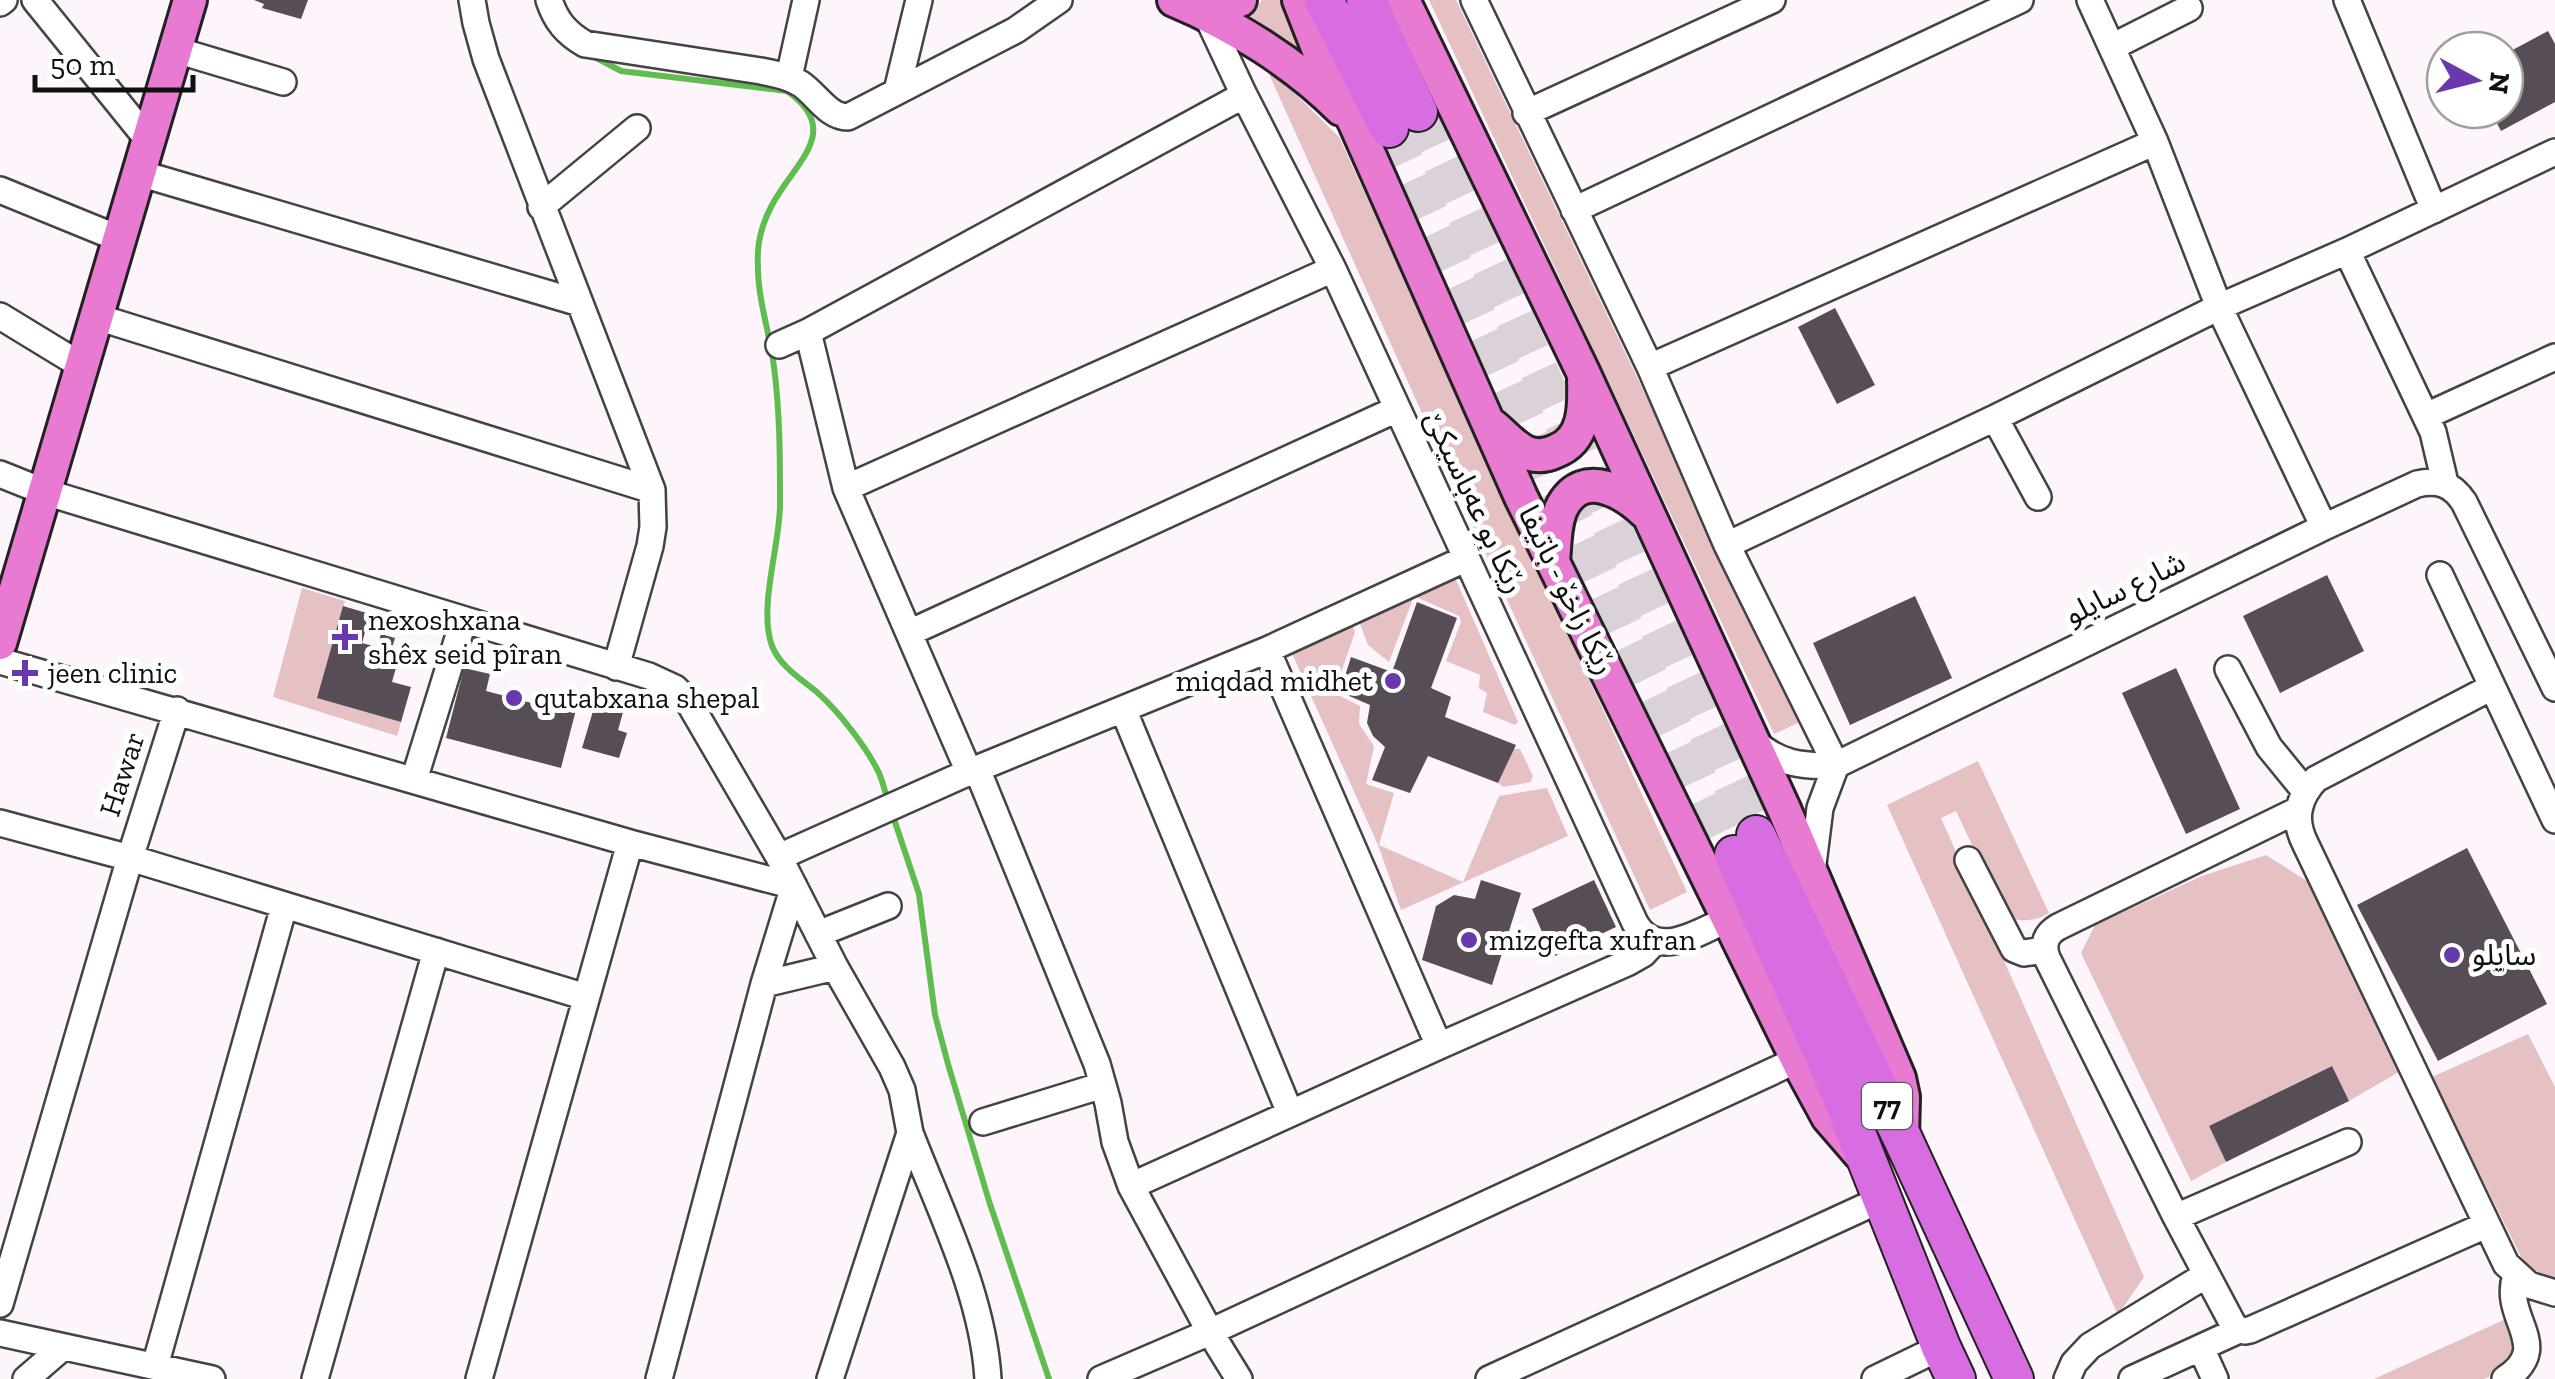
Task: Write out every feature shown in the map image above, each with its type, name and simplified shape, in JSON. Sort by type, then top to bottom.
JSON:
[{"type":"highway","name":"رێکا زاخۆ - باتیفا","points":[[1324,0],[1387,121]]},
{"type":"highway","name":"رێکا زاخۆ - باتیفا","points":[[1366,0],[1387,121]]},
{"type":"highway","name":"رێکا زاخۆ - باتیفا","points":[[1948,1363],[1802,1004],[1745,845],[1902,1137],[2014,1379]]},
{"type":"main road","points":[[0,642],[190,0]]},
{"type":"main road","points":[[1174,0],[1206,14],[1329,97],[1387,121]]},
{"type":"main road","points":[[1206,14],[1240,0]]},
{"type":"main road","name":"رێکا زاخۆ - باتیفا","points":[[1299,0],[1321,56],[1387,121],[1486,419],[1521,497],[1798,1060],[1828,1117],[1867,1162]]},
{"type":"main road","points":[[1402,0],[1583,372],[1752,739],[1899,1078],[1904,1098],[1902,1137]]},
{"type":"main road","points":[[1486,419],[1529,454],[1539,456],[1562,449],[1579,432],[1584,415],[1583,372]]},
{"type":"main road","points":[[1554,561],[1555,532],[1562,507],[1580,489],[1604,486],[1630,497],[1649,516]]},
{"type":"street","points":[[36,0],[149,141]]},
{"type":"street","points":[[472,0],[486,59],[652,490],[654,527],[616,667]]},
{"type":"street","points":[[549,0],[556,20],[586,44],[760,70],[789,78],[804,86],[832,114],[848,118],[1016,30],[1059,0]]},
{"type":"street","points":[[789,78],[806,0]]},
{"type":"street","points":[[897,91],[919,0]]},
{"type":"street","points":[[1474,0],[1650,367],[1727,545],[1836,765],[1820,808],[1812,876]]},
{"type":"street","points":[[1526,113],[1772,0]]},
{"type":"street","points":[[1574,210],[2020,0]]},
{"type":"street","points":[[2090,0],[2155,142],[2219,307],[2324,526]]},
{"type":"street","points":[[2347,0],[2434,210]]},
{"type":"street","points":[[2112,47],[2189,8]]},
{"type":"street","name":"رێكا بو عه‌باسيكێ","points":[[1206,14],[1333,270],[1635,923],[1655,941]]},
{"type":"street","points":[[176,50],[283,82]]},
{"type":"street","points":[[780,345],[1244,95]]},
{"type":"street","points":[[541,207],[636,128]]},
{"type":"street","points":[[1650,367],[2155,142]]},
{"type":"street","points":[[1727,545],[2219,307],[2555,152]]},
{"type":"street","points":[[139,173],[580,303]]},
{"type":"street","points":[[0,190],[120,239]]},
{"type":"street","points":[[2346,251],[2426,416],[2445,483],[2464,502],[2555,688]]},
{"type":"street","points":[[846,488],[1333,270]]},
{"type":"street","points":[[0,316],[82,366]]},
{"type":"street","points":[[96,316],[652,490]]},
{"type":"street","points":[[808,332],[846,488],[973,770],[1104,1085],[1115,1142],[1131,1186],[1238,1379]]},
{"type":"street","points":[[2426,416],[2555,357]]},
{"type":"street","points":[[909,633],[1397,409]]},
{"type":"street","points":[[1996,418],[2038,497]]},
{"type":"street","points":[[0,474],[45,492],[663,681],[674,688],[688,701],[779,856],[902,1090],[910,1133],[976,1305],[988,1379]]},
{"type":"street","name":"شارع سايلو","points":[[1752,739],[1762,750],[1788,763],[1836,765],[2324,526],[2416,484],[2445,483]]},
{"type":"street","points":[[779,856],[973,770],[1267,650],[1465,559]]},
{"type":"street","points":[[2440,575],[2555,820]]},
{"type":"street","points":[[414,780],[464,622]]},
{"type":"street","points":[[1267,650],[1439,1046]]},
{"type":"street","points":[[0,661],[794,886]]},
{"type":"street","points":[[2228,669],[2302,800],[2300,832],[2506,1264],[2529,1284],[2555,1292]]},
{"type":"street","points":[[2240,1330],[2231,1324],[2044,950],[2047,936],[2302,800],[2316,779],[2492,687]]},
{"type":"street","points":[[1123,709],[1290,1113]]},
{"type":"street","name":"Hawar","points":[[0,1304],[177,710]]},
{"type":"street","points":[[0,823],[130,858],[586,997]]},
{"type":"street","points":[[478,1379],[630,842]]},
{"type":"street","points":[[1968,860],[2014,949],[2024,953],[2044,950]]},
{"type":"street","points":[[659,1379],[764,984],[794,886]]},
{"type":"street","points":[[155,1366],[284,906]]},
{"type":"street","points":[[818,934],[888,906]]},
{"type":"street","points":[[1131,1186],[1629,962],[1655,941],[1673,942],[1728,919]]},
{"type":"street","points":[[315,1379],[436,951]]},
{"type":"street","points":[[764,984],[835,967]]},
{"type":"street","points":[[1101,1379],[1798,1060]]},
{"type":"street","points":[[983,1122],[1104,1085]]},
{"type":"street","points":[[830,1379],[910,1133]]},
{"type":"street","points":[[2176,1216],[2348,1142]]},
{"type":"street","points":[[1488,1379],[1882,1199]]},
{"type":"street","points":[[2132,1379],[2486,1225]]},
{"type":"street","points":[[2067,1379],[2074,1363],[2090,1346],[2206,1275]]},
{"type":"street","points":[[2504,1379],[2528,1366],[2535,1352],[2534,1337],[2515,1298],[2516,1275]]},
{"type":"street","points":[[0,1333],[212,1379]]},
{"type":"street","points":[[26,1379],[63,1347]]},
{"type":"street","points":[[2201,1348],[2215,1379]]},
{"type":"street","points":[[1875,1379],[1948,1363]]},
{"type":"shaded area","points":[[1262,0],[1289,0],[1315,66],[1231,16],[1257,7]]},
{"type":"shaded area","points":[[1429,0],[1456,0],[1802,721],[1774,734]]},
{"type":"shaded area","points":[[1264,63],[1339,137],[1687,892],[1650,910],[1468,515]]},
{"type":"shaded area","points":[[1453,573],[1518,722],[1515,725],[1483,712],[1487,693],[1479,688],[1480,675],[1446,661],[1461,622],[1459,616],[1414,596],[1389,662],[1368,645],[1357,616]]},
{"type":"shaded area","points":[[302,588],[345,601],[318,698],[401,722],[397,736],[273,697]]},
{"type":"shaded area","points":[[1351,622],[1355,632],[1334,693],[1360,706],[1359,724],[1374,746],[1366,784],[1394,793],[1379,845],[1463,882],[1499,796],[1547,788],[1568,836],[1401,910],[1378,845],[1290,649]]},
{"type":"shaded area","points":[[1514,749],[1520,749],[1533,776],[1531,782],[1503,787],[1498,783]]},
{"type":"shaded area","points":[[1978,761],[2049,913],[2028,920],[2006,917],[1956,811],[1941,818],[2144,1277],[2118,1315],[1887,805]]},
{"type":"shaded area","points":[[2266,855],[2307,881],[2328,914],[2399,1072],[2349,1101],[2331,1066],[2209,1126],[2226,1162],[2191,1181],[2081,953],[2095,925],[2202,876]]},
{"type":"shaded area","points":[[2528,1034],[2555,1087],[2555,1277],[2525,1265],[2432,1077]]},
{"type":"shaded area","points":[[2510,1317],[2528,1359],[2484,1379],[2374,1379]]},
{"type":"building","points":[[254,0],[308,0],[301,19],[262,8],[264,4]]},
{"type":"building","points":[[2548,31],[2555,44],[2555,102],[2525,118],[2525,43]]},
{"type":"building","points":[[1835,308],[1875,385],[1837,404],[1798,327]]},
{"type":"building","points":[[2327,575],[2364,651],[2280,693],[2243,616]]},
{"type":"building","points":[[1915,596],[1952,678],[1850,725],[1813,643]]},
{"type":"building","points":[[1417,602],[1457,618],[1431,688],[1451,697],[1445,717],[1516,745],[1498,783],[1428,756],[1410,793],[1372,780],[1385,747],[1367,723],[1370,705],[1340,692],[1351,657],[1392,672]]},
{"type":"building","points":[[343,606],[370,614],[362,643],[377,647],[381,634],[395,638],[392,648],[401,650],[392,682],[411,687],[401,722],[317,698]]},
{"type":"building","points":[[464,668],[490,674],[486,691],[543,706],[547,690],[579,698],[561,768],[446,738]]},
{"type":"building","points":[[2176,668],[2240,809],[2186,834],[2122,693]]},
{"type":"building","points":[[596,701],[624,709],[618,730],[627,733],[619,758],[582,748]]},
{"type":"building","name":"سايلو","points":[[2467,848],[2547,1004],[2438,1061],[2357,905]]},
{"type":"building","points":[[1481,880],[1521,893],[1492,985],[1422,960],[1436,906],[1454,895],[1475,899]]},
{"type":"building","points":[[1594,880],[1616,927],[1553,957],[1532,909]]},
{"type":"building","points":[[2332,1066],[2349,1101],[2226,1162],[2209,1126]]},
{"type":"waterway","points":[[587,53],[621,71],[787,91],[804,106],[812,120],[809,147],[767,215],[758,253],[779,436],[780,504],[768,595],[768,630],[781,661],[827,702],[860,742],[879,773],[888,801]]},
{"type":"waterway","points":[[892,813],[919,894],[935,1015],[948,1064],[1049,1379]]},
{"type":"tunnel","points":[[1418,112],[1756,835]]},
{"type":"tunnel","points":[[1389,128],[1734,855]]},
{"type":"place","name":"nexoshxana shêx seid pîran","points":[[345,637]]},
{"type":"place","name":"jeen clinic","points":[[25,673]]},
{"type":"place","name":"miqdad midhet","points":[[1393,681]]},
{"type":"place","name":"qutabxana shepal","points":[[514,698]]},
{"type":"place","name":"mizgefta xufran","points":[[1469,940]]},
{"type":"place","name":"سايلو","points":[[2452,955]]}]
